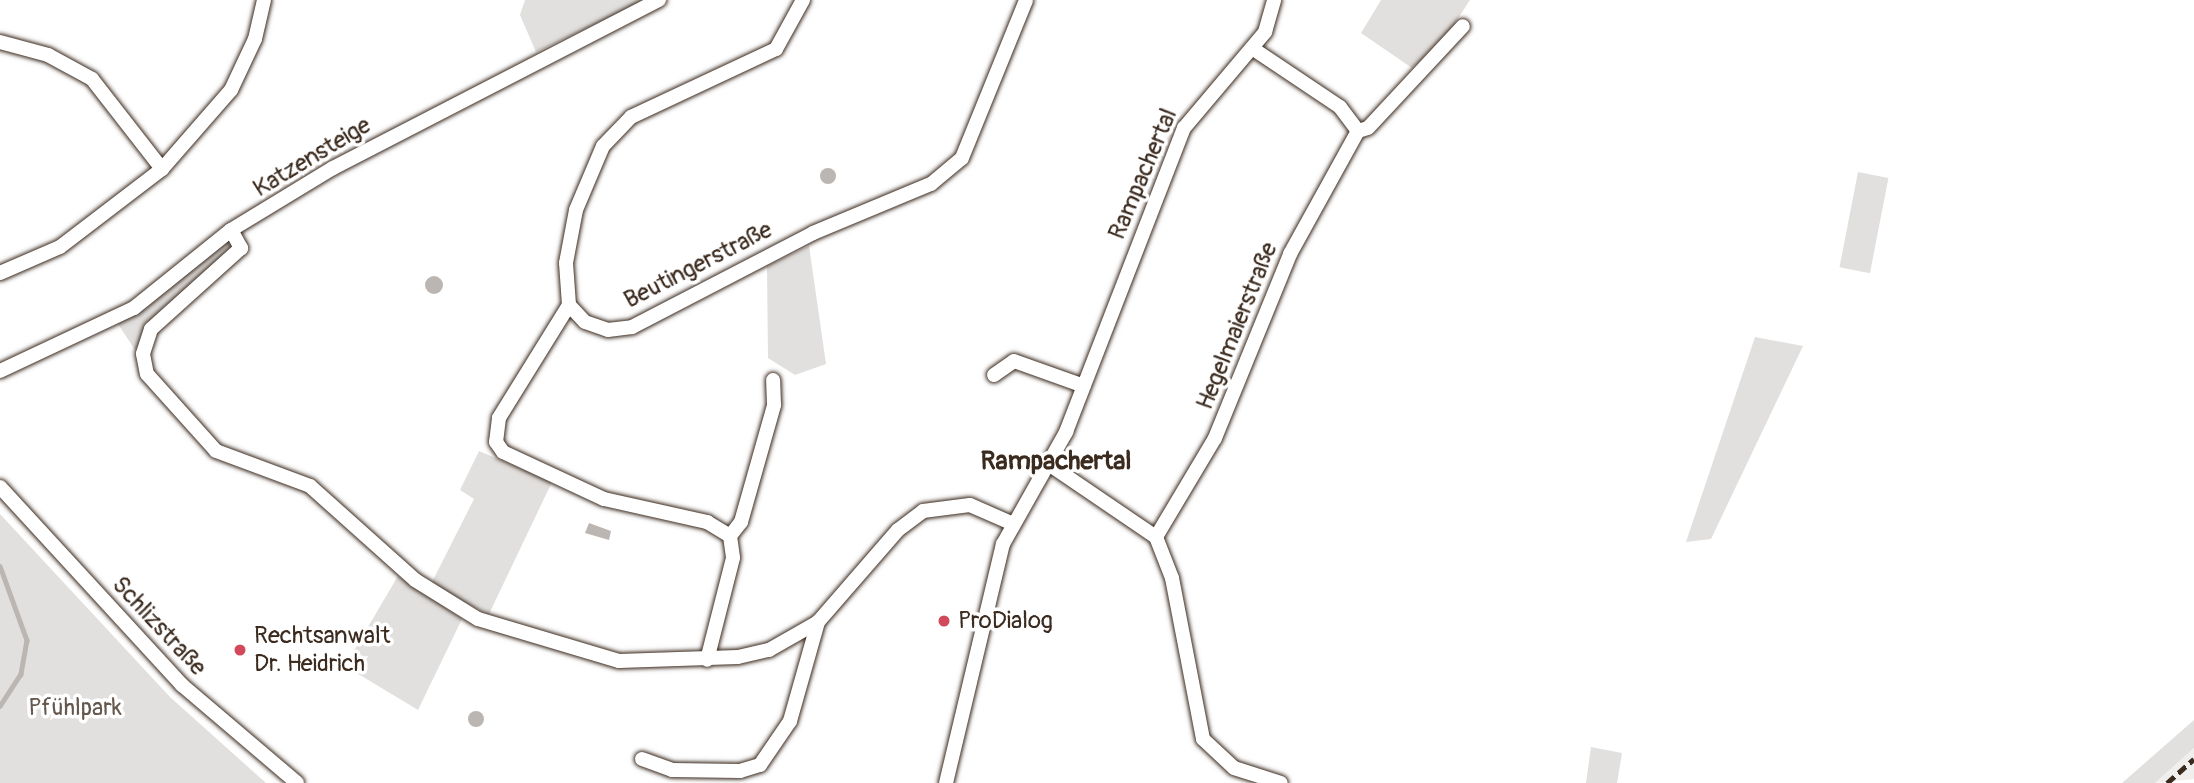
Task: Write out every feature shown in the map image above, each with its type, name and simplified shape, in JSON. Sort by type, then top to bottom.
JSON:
[{"type":"street","points":[[0,272],[60,247],[162,169],[231,90],[255,39],[264,0]]},
{"type":"street","name":"Katzensteige","points":[[0,371],[134,308],[232,230],[401,130],[659,0]]},
{"type":"street","points":[[730,536],[707,522],[604,499],[503,452],[496,442],[499,418],[569,305],[569,236],[603,146],[631,117],[776,49],[803,0]]},
{"type":"street","name":"Beutingerstraße","points":[[569,305],[596,327],[632,327],[813,233],[931,184],[962,158],[1026,0]]},
{"type":"street","name":"Rampachertal","points":[[946,783],[996,569],[1013,524],[1050,465],[1084,387],[1184,128],[1252,48],[1269,23],[1273,0]]},
{"type":"street","name":"Hegelmaierstraße","points":[[1157,537],[1215,438],[1290,254],[1357,131],[1368,128],[1463,26]]},
{"type":"street","points":[[0,42],[48,55],[92,79],[162,169]]},
{"type":"street","points":[[1252,48],[1340,107],[1357,131]]},
{"type":"street","points":[[232,230],[241,248],[158,322],[144,348],[147,374],[201,438],[216,450],[310,486],[415,580],[478,620],[584,656],[646,664],[707,660],[769,650],[818,622],[898,530],[923,511],[970,505],[1013,524]]},
{"type":"street","points":[[994,375],[1014,361],[1084,387]]},
{"type":"street","points":[[707,660],[733,558],[730,536],[741,522],[774,405],[773,380]]},
{"type":"street","points":[[1050,465],[1157,537],[1172,578],[1203,739],[1233,776],[1281,783]]},
{"type":"street","name":"Schlizstraße","points":[[0,487],[182,685],[297,783]]},
{"type":"street","points":[[642,759],[672,770],[740,771],[760,765],[790,721],[818,622]]},
{"type":"shaded area","points":[[828,168],[834,170],[834,182],[828,184],[822,182],[820,176],[822,170]]},
{"type":"shaded area","points":[[430,276],[438,276],[443,285],[441,292],[430,294],[425,289],[425,281]]},
{"type":"shaded area","points":[[589,523],[611,531],[609,540],[585,533]]},
{"type":"shaded area","points":[[473,711],[479,711],[484,719],[482,725],[473,727],[468,722],[468,716]]},
{"type":"shaded area","points":[[2194,748],[2194,779],[2155,783]]},
{"type":"green space","points":[[525,0],[646,0],[536,52],[520,15]]},
{"type":"green space","points":[[1381,0],[1470,0],[1445,38],[1412,68],[1361,33]]},
{"type":"green space","points":[[1858,172],[1888,178],[1870,273],[1839,267]]},
{"type":"green space","points":[[227,240],[231,248],[155,317],[135,350],[118,324]]},
{"type":"green space","points":[[809,246],[826,364],[795,375],[768,358],[767,266]]},
{"type":"green space","points":[[1755,337],[1803,346],[1711,539],[1686,542]]},
{"type":"green space","points":[[479,451],[552,482],[489,614],[430,586],[474,499],[460,490]]},
{"type":"green space","name":"Pfühlpark","points":[[0,514],[170,697],[266,783],[0,783]]},
{"type":"green space","points":[[398,576],[462,619],[418,710],[345,666]]},
{"type":"green space","points":[[2194,720],[2194,748],[2155,783],[2122,783]]},
{"type":"green space","points":[[1591,747],[1622,753],[1617,783],[1586,783]]},
{"type":"waterway","points":[[0,566],[27,640],[21,674],[0,706]]},
{"type":"railway","points":[[2167,783],[2194,759]]},
{"type":"place","name":"ProDialog","points":[[944,621]]},
{"type":"place","name":"Rechtsanwalt Dr. Heidrich","points":[[240,650]]},
{"type":"district","name":"Rampachertal","points":[[1056,462]]}]
